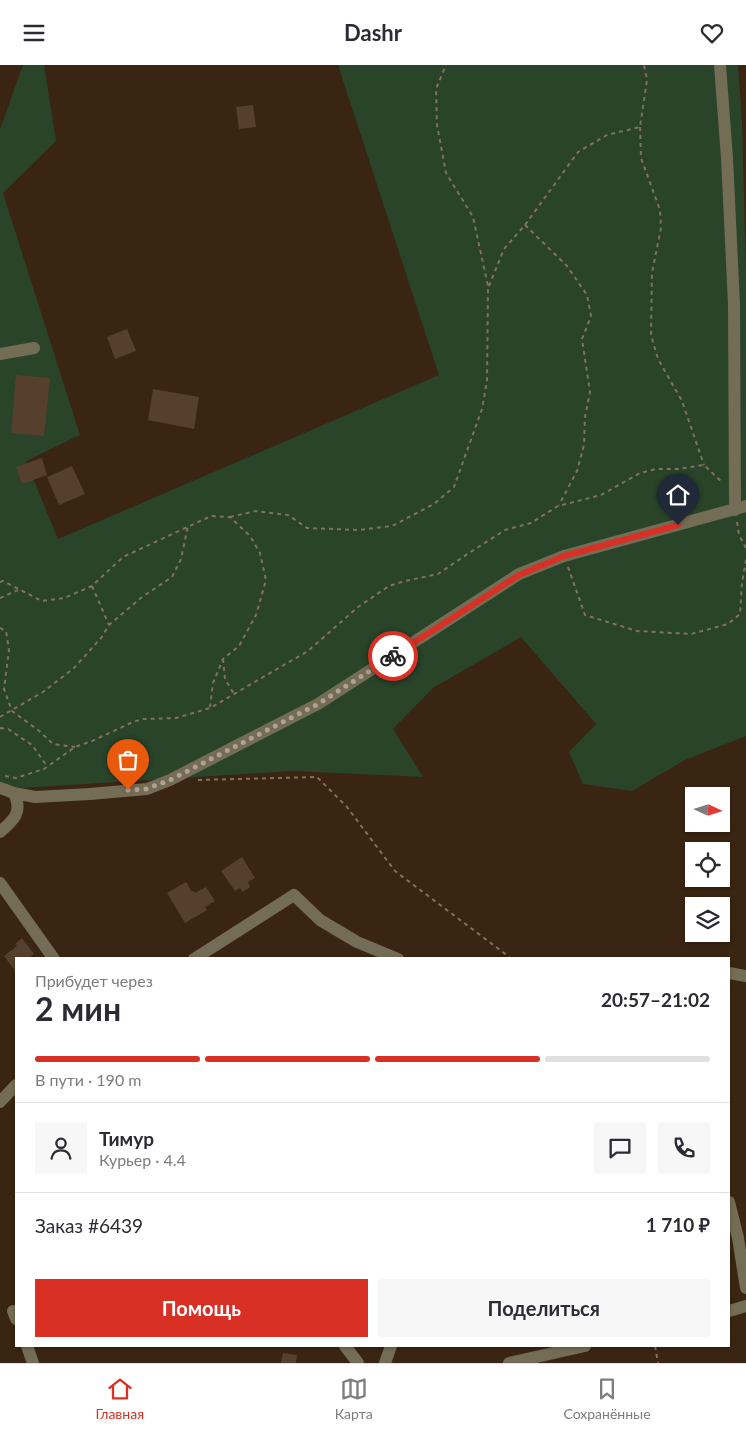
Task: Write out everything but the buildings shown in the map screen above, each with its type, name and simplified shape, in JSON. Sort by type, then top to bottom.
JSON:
[{"type":"street","points":[[0,788],[35,797],[146,789],[170,780],[318,704],[519,575],[564,556],[740,508],[734,304],[727,158],[720,65]]},
{"type":"street","points":[[0,354],[34,348]]},
{"type":"street","points":[[0,832],[17,814],[18,802],[14,793]]},
{"type":"street","points":[[0,883],[53,957]]},
{"type":"street","points":[[197,957],[294,895],[320,919],[357,942],[393,957]]},
{"type":"street","points":[[730,973],[746,976]]},
{"type":"street","points":[[0,1102],[15,1086]]},
{"type":"street","points":[[730,1206],[738,1237],[746,1288]]},
{"type":"street","points":[[730,1311],[746,1307]]},
{"type":"street","points":[[27,1347],[33,1363]]},
{"type":"street","points":[[346,1347],[358,1363]]},
{"type":"street","points":[[385,1363],[391,1347]]},
{"type":"street","points":[[509,1363],[581,1347]]},
{"type":"path","points":[[0,582],[3,581],[42,601],[64,598],[92,586],[123,557],[211,516],[230,517],[256,511],[288,515],[307,528],[358,530],[392,526],[434,504],[454,487],[484,400],[487,381],[488,286],[473,217],[446,173],[444,163],[437,125],[436,89],[446,65]]},
{"type":"path","points":[[644,65],[647,80],[640,127],[641,158],[660,210],[661,228],[652,273],[651,335],[658,359],[682,401],[704,465],[726,487]]},
{"type":"path","points":[[488,286],[504,249],[525,225],[578,152],[607,135],[640,127]]},
{"type":"path","points":[[525,225],[567,266],[587,295],[591,316],[582,339],[590,392],[585,417],[584,445],[577,471],[558,506]]},
{"type":"path","points":[[0,776],[16,778],[44,769],[75,747],[133,722],[143,719],[176,718],[210,708],[308,651],[358,607],[389,586],[438,574],[505,530],[531,523],[558,506],[601,495],[640,473],[656,469],[678,469],[704,465]]},
{"type":"path","points":[[740,508],[739,535],[746,548]]},
{"type":"path","points":[[210,708],[213,683],[223,659],[240,646],[256,615],[266,580],[260,553],[250,536],[230,517]]},
{"type":"path","points":[[0,717],[43,692],[74,668],[101,638],[109,625],[142,597],[172,577],[181,559],[188,526]]},
{"type":"path","points":[[564,556],[585,615],[637,631],[691,634],[728,624],[740,614],[746,560]]},
{"type":"path","points":[[92,586],[109,625]]},
{"type":"path","points":[[0,598],[19,589]]},
{"type":"path","points":[[0,628],[6,631],[8,650],[4,689],[12,711],[38,730],[53,744],[75,747]]},
{"type":"path","points":[[223,659],[224,679],[234,694]]},
{"type":"path","points":[[0,728],[8,729],[32,745],[48,767]]},
{"type":"path","points":[[190,780],[317,777],[347,807],[395,871],[509,957]]},
{"type":"path","points":[[655,1347],[658,1363]]},
{"type":"green space","points":[[23,65],[44,65],[56,141],[3,193],[80,435],[26,461],[58,539],[439,375],[338,65],[738,65],[742,122],[746,269],[746,736],[685,760],[632,791],[583,784],[569,752],[596,724],[521,637],[433,688],[393,729],[423,777],[293,771],[22,788],[0,783],[0,129]]},
{"type":"way so far","points":[[128,790],[146,789],[170,780],[318,704],[393,656]]},
{"type":"route","points":[[393,656],[519,575],[564,556],[678,525]]}]
